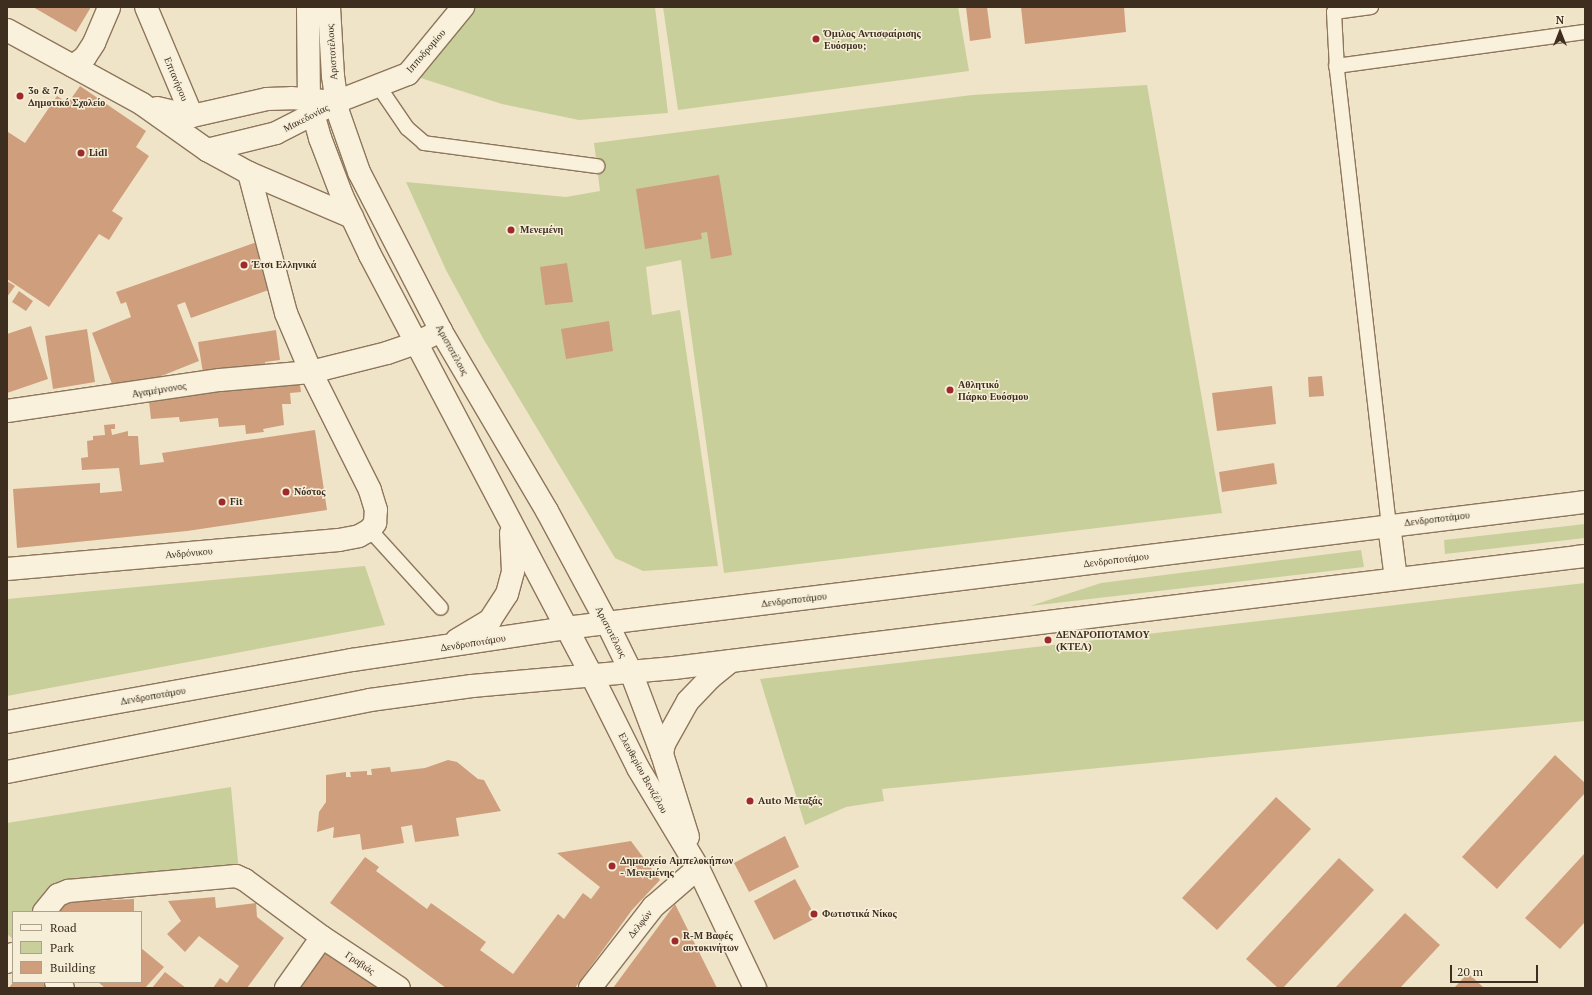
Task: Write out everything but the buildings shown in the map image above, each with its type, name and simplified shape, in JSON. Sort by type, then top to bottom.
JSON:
[{"type":"main road","points":[[73,66],[85,57],[94,43],[108,7]]},
{"type":"main road","name":"Επτανήσου","points":[[146,7],[207,150]]},
{"type":"main road","points":[[308,7],[311,107],[327,159],[352,217],[416,343],[592,676]]},
{"type":"main road","name":"Αριστοτέλους","points":[[329,7],[336,102],[345,137],[359,172],[441,331],[547,512],[607,623],[631,672]]},
{"type":"main road","name":"Ιπποδρομίου","points":[[336,102],[379,87],[408,74],[463,7]]},
{"type":"main road","name":"Μακεδονίας","points":[[7,30],[142,104],[207,150],[276,133],[311,107]]},
{"type":"main road","name":"Μακεδονίας","points":[[142,104],[192,116],[267,99],[311,107],[336,102]]},
{"type":"main road","points":[[207,150],[249,172],[352,217]]},
{"type":"main road","points":[[249,172],[286,313],[311,372],[370,490],[376,514],[370,530]]},
{"type":"main road","name":"Αγαμέμνονος","points":[[7,411],[220,380],[311,372],[416,343],[441,331]]},
{"type":"main road","name":"Δενδροποτάμου","points":[[7,722],[352,660],[566,628],[1389,525],[1585,502]]},
{"type":"main road","points":[[437,648],[485,624],[500,607],[507,594],[512,578],[513,554],[511,535],[504,511]]},
{"type":"main road","points":[[1389,525],[1396,579]]},
{"type":"main road","name":"Ανδρόνικου","points":[[7,569],[339,540],[359,536],[370,530]]},
{"type":"main road","points":[[7,772],[370,700],[472,686],[631,672],[1585,556]]},
{"type":"main road","points":[[662,754],[664,744],[688,701],[710,678],[732,660]]},
{"type":"main road","name":"Ελευθερίου Βενιζέλου","points":[[631,672],[662,754],[698,868]]},
{"type":"main road","name":"Ελευθερίου Βενιζέλου","points":[[592,676],[644,778],[698,868],[755,988]]},
{"type":"main road","name":"Δελφών","points":[[590,988],[653,907],[698,868]]},
{"type":"main road","name":"Γραβιάς","points":[[45,911],[58,895],[68,891],[236,876],[246,880],[322,937],[399,988]]},
{"type":"main road","points":[[286,988],[322,937]]},
{"type":"lane","points":[[1371,7],[1334,12],[1336,66],[1389,525]]},
{"type":"lane","points":[[1336,66],[1585,32]]},
{"type":"lane","points":[[379,87],[407,128],[424,143],[597,166]]},
{"type":"lane","points":[[370,530],[441,608]]},
{"type":"green space","points":[[463,7],[655,7],[668,113],[579,120],[502,104],[408,74]]},
{"type":"green space","name":"Όμιλος Αντισφαίρισης Ευόσμου;","points":[[663,7],[958,7],[969,71],[678,110]]},
{"type":"green space","name":"Αθλητικό Πάρκο Ευόσμου","points":[[1147,85],[1222,513],[724,573],[681,260],[646,267],[652,315],[680,310],[718,566],[643,571],[615,558],[484,340],[446,270],[406,182],[566,197],[600,191],[594,143],[972,95]]},
{"type":"green space","points":[[1585,524],[1585,538],[1445,554],[1444,540]]},
{"type":"green space","points":[[1361,550],[1364,567],[1030,606],[1101,583]]},
{"type":"green space","points":[[365,566],[385,625],[7,696],[7,599]]},
{"type":"green space","points":[[1585,583],[1585,721],[882,789],[884,801],[846,807],[805,825],[760,679]]},
{"type":"green space","points":[[231,787],[239,872],[60,887],[42,911],[12,911],[12,938],[7,934],[7,823]]},
{"type":"place","name":"Όμιλος Αντισφαίρισης Ευόσμου;","points":[[816,39]]},
{"type":"place","name":"3ο & 7ο Δημοτικό Σχολείο","points":[[20,96]]},
{"type":"place","name":"Lidl","points":[[81,153]]},
{"type":"place","name":"Μενεμένη","points":[[511,230]]},
{"type":"place","name":"Έτσι Ελληνικά","points":[[244,265]]},
{"type":"place","name":"Αθλητικό Πάρκο Ευόσμου","points":[[950,390]]},
{"type":"place","name":"Νόστος","points":[[286,492]]},
{"type":"place","name":"Fit","points":[[222,502]]},
{"type":"place","name":"ΔΕΝΔΡΟΠΟΤΑΜΟΥ (ΚΤΕΛ)","points":[[1048,640]]},
{"type":"place","name":"Auto Μεταξάς","points":[[750,801]]},
{"type":"place","name":"Δημαρχείο Αμπελοκήπων - Μενεμένης","points":[[612,866]]},
{"type":"place","name":"Φωτιστικά Νίκος","points":[[814,914]]},
{"type":"place","name":"R-M Βαφές αυτοκινήτων","points":[[675,941]]}]
